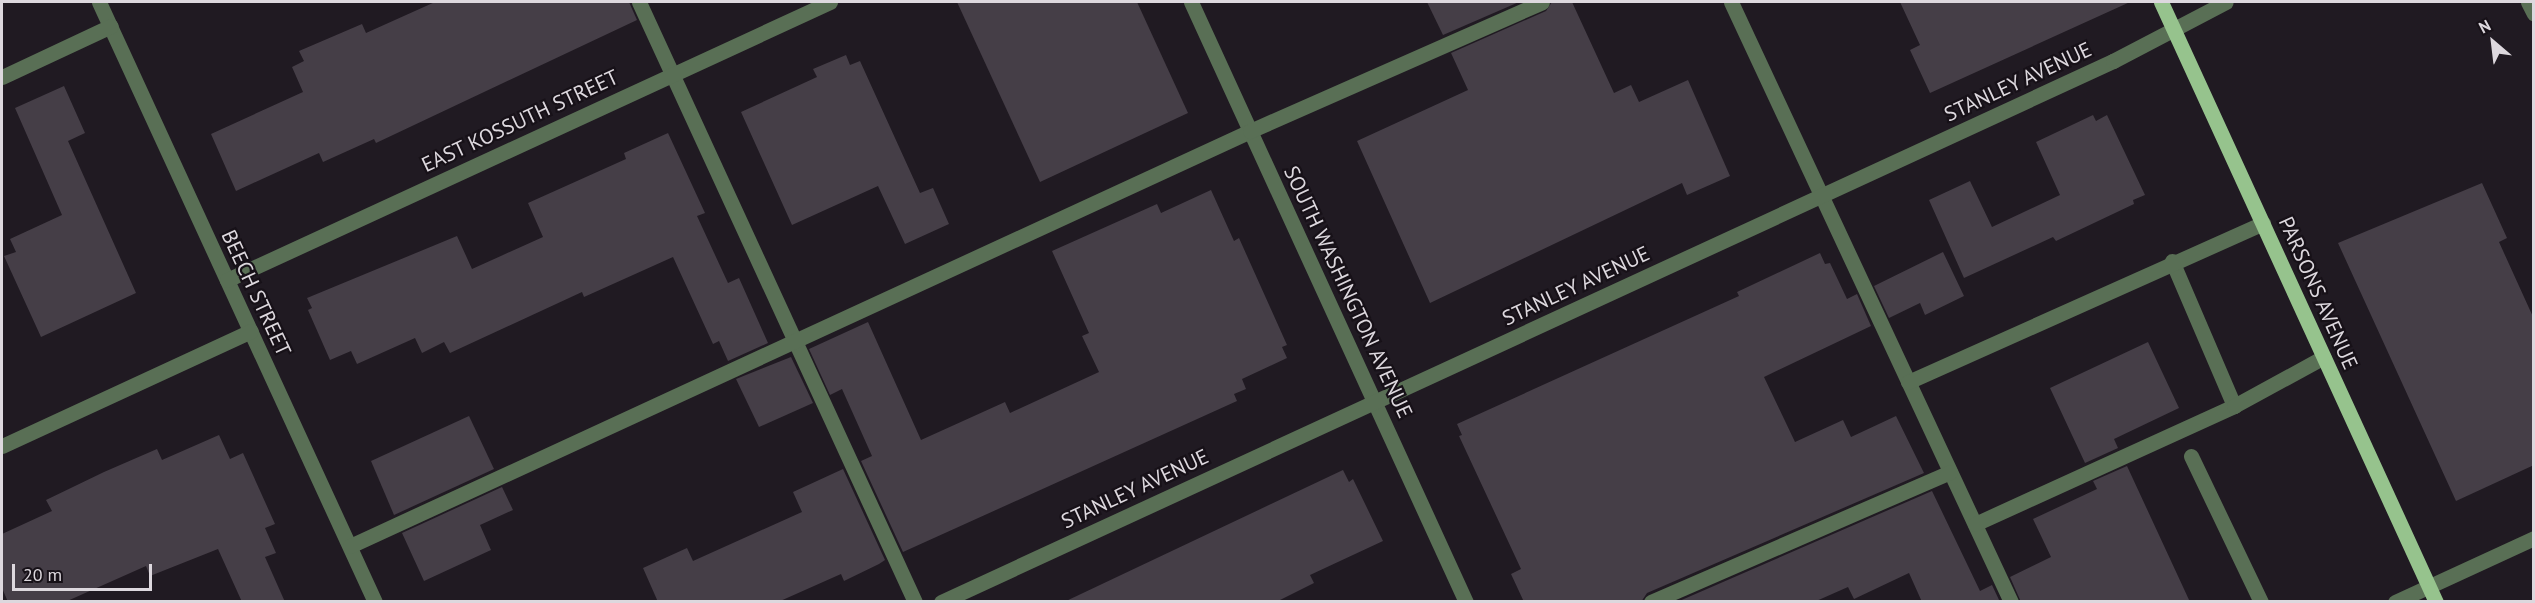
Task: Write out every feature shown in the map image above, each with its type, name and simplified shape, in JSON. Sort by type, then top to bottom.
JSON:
[{"type":"main road","name":"PARSONS AVENUE","points":[[2161,2],[2436,602]]},
{"type":"street","name":"BEECH STREET","points":[[99,2],[375,602]]},
{"type":"street","points":[[639,2],[915,602]]},
{"type":"street","name":"EAST KOSSUTH STREET","points":[[227,280],[830,2]]},
{"type":"street","name":"SOUTH WASHINGTON AVENUE","points":[[1191,2],[1466,602]]},
{"type":"street","points":[[350,546],[1250,131],[1542,2]]},
{"type":"street","points":[[1731,2],[2011,602]]},
{"type":"street","name":"STANLEY AVENUE","points":[[941,602],[2113,62],[2226,2]]},
{"type":"street","points":[[2528,2],[2534,14]]},
{"type":"street","points":[[2,77],[111,26]]},
{"type":"street","points":[[1908,382],[2172,261],[2263,222]]},
{"type":"street","points":[[2172,261],[2234,406]]},
{"type":"street","points":[[2,446],[251,331]]},
{"type":"street","points":[[1975,524],[2234,406],[2324,357]]},
{"type":"street","points":[[2191,456],[2261,602]]},
{"type":"street","points":[[1651,602],[1950,472]]},
{"type":"street","points":[[2395,602],[2534,538]]},
{"type":"building","points":[[435,2],[629,2],[637,20],[376,143],[374,139],[323,162],[319,153],[236,191],[211,134],[303,92],[292,67],[304,61],[299,51],[362,24],[366,33]]},
{"type":"building","points":[[957,2],[1137,2],[1188,113],[1040,182]]},
{"type":"building","points":[[1427,2],[1519,2],[1443,35]]},
{"type":"building","points":[[1552,2],[1572,2],[1614,93],[1631,85],[1639,102],[1688,80],[1730,176],[1687,195],[1682,183],[1430,303],[1357,141],[1468,90],[1451,53],[1546,11]]},
{"type":"building","points":[[1900,2],[2130,2],[1930,93],[1910,50],[1920,45]]},
{"type":"building","points":[[846,55],[850,65],[860,61],[920,193],[933,188],[949,224],[905,244],[878,186],[792,225],[741,112],[817,77],[813,69]]},
{"type":"building","points":[[64,86],[85,133],[68,141],[136,293],[41,337],[4,256],[16,252],[10,239],[62,215],[15,108]]},
{"type":"building","points":[[2093,115],[2096,121],[2107,115],[2145,195],[2133,200],[2134,204],[2056,241],[2053,237],[1964,278],[1929,200],[1970,181],[1992,227],[2060,195],[2036,142]]},
{"type":"building","points":[[668,133],[705,213],[697,216],[728,283],[739,278],[768,343],[728,361],[719,341],[713,344],[673,257],[584,297],[582,292],[450,353],[444,342],[422,353],[415,338],[357,364],[351,351],[330,360],[308,310],[312,308],[307,298],[457,236],[472,269],[543,237],[528,203],[626,159],[624,153]]},
{"type":"building","points":[[2482,183],[2507,238],[2499,242],[2534,319],[2534,465],[2456,501],[2338,243]]},
{"type":"building","points":[[1211,190],[1234,241],[1239,238],[1287,345],[1282,347],[1287,358],[1242,379],[1246,389],[1234,394],[1237,401],[903,552],[861,461],[872,456],[842,389],[830,395],[809,349],[868,322],[921,440],[1005,402],[1010,413],[1099,372],[1082,336],[1089,333],[1052,251],[1157,204],[1161,213]]},
{"type":"building","points":[[1943,252],[1964,296],[1925,315],[1920,303],[1889,318],[1874,286]]},
{"type":"building","points":[[1820,253],[1825,264],[1830,263],[1847,299],[1857,294],[1871,326],[1764,377],[1795,442],[1843,420],[1851,437],[1896,416],[1924,473],[1647,593],[1641,602],[1524,602],[1511,574],[1521,569],[1459,436],[1462,435],[1457,424],[1739,296],[1737,292]]},
{"type":"building","points":[[2148,342],[2179,408],[2114,439],[2118,448],[2085,463],[2050,388]]},
{"type":"building","points":[[791,357],[813,403],[759,427],[736,379]]},
{"type":"building","points":[[469,416],[494,469],[394,515],[371,461]]},
{"type":"building","points":[[219,435],[230,459],[243,453],[275,524],[265,528],[276,553],[265,557],[285,602],[242,602],[218,549],[150,576],[146,566],[65,602],[8,602],[2,588],[2,534],[52,511],[46,500],[104,472],[157,449],[162,460]]},
{"type":"building","points":[[2127,466],[2190,602],[2021,602],[2010,577],[2051,557],[2033,519],[2097,489],[2093,481]]},
{"type":"building","points":[[843,469],[885,560],[844,581],[841,574],[778,602],[658,602],[643,568],[687,548],[693,561],[802,512],[793,492]]},
{"type":"building","points":[[1343,470],[1349,482],[1353,479],[1383,541],[1310,575],[1314,583],[1276,602],[1064,602]]},
{"type":"building","points":[[502,487],[513,510],[480,525],[491,550],[424,581],[402,533]]},
{"type":"building","points":[[1932,491],[1980,591],[1992,585],[2000,602],[1922,602],[1909,573],[1854,599],[1848,587],[1814,602],[1677,602]]}]
